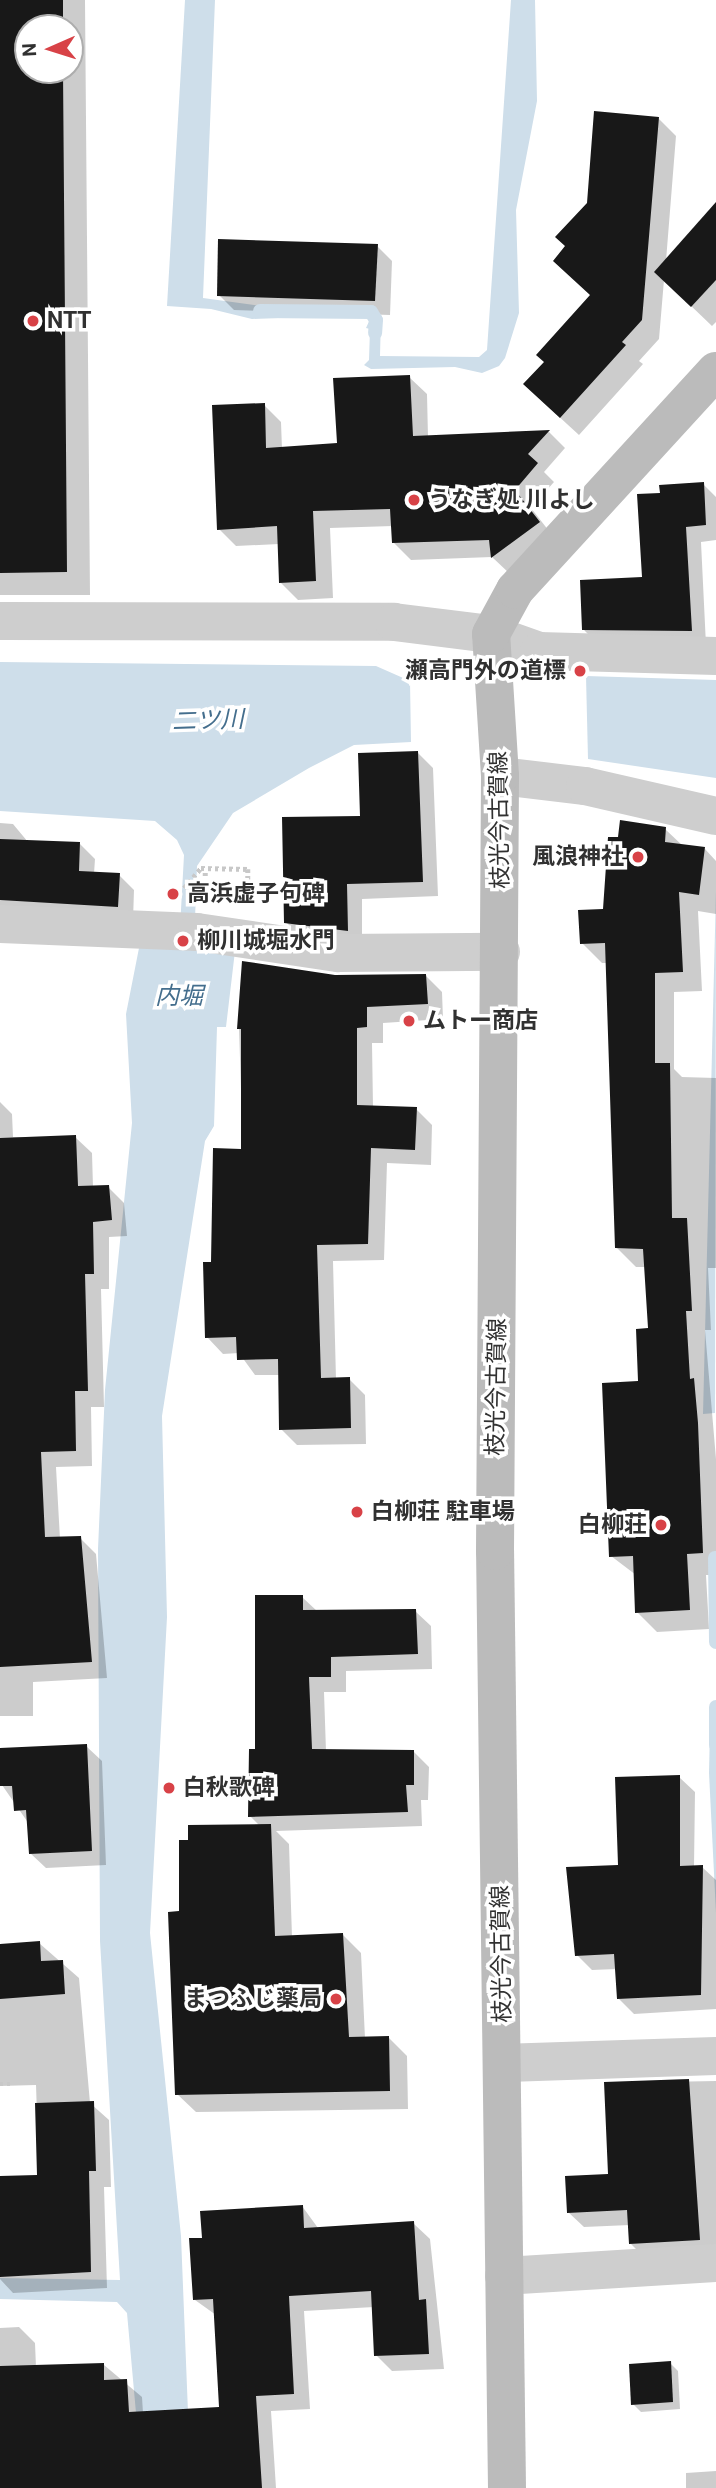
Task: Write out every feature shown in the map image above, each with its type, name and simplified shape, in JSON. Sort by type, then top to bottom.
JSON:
[{"type":"main road","points":[[492,634],[515,590],[716,371]]},
{"type":"main road","name":"枝光今古賀線","points":[[492,634],[500,776],[501,952],[495,1550],[504,2063],[507,2488]]},
{"type":"street","points":[[0,621],[394,622],[492,634],[539,651],[716,656]]},
{"type":"street","points":[[500,776],[585,786],[716,817]]},
{"type":"street","points":[[0,924],[187,931],[247,937],[338,953],[501,952]]},
{"type":"street","points":[[504,2063],[716,2056]]},
{"type":"street","points":[[505,2276],[716,2263]]},
{"type":"path","points":[[552,847],[598,850]]},
{"type":"path","points":[[180,893],[201,868],[248,869],[247,937]]},
{"type":"path","points":[[0,2084],[14,2084]]},
{"type":"water","points":[[185,0],[215,0],[203,298],[277,308],[278,318],[252,319],[211,309],[167,306]]},
{"type":"water","points":[[511,0],[535,0],[537,101],[516,210],[519,313],[505,358],[499,366],[482,373],[455,367],[371,369],[364,365],[369,360],[370,329],[366,328],[371,317],[381,316],[380,356],[479,357],[487,350]]},
{"type":"water","name":"内堀","points":[[0,662],[376,666],[410,681],[411,742],[354,745],[309,768],[233,813],[197,866],[194,945],[235,951],[226,1027],[217,1027],[214,1126],[205,1141],[162,1416],[167,1617],[150,1933],[181,2236],[191,2488],[136,2413],[127,2313],[117,2302],[0,2299],[0,2278],[120,2280],[100,1941],[98,1549],[105,1390],[132,1123],[126,1014],[139,948],[179,946],[184,855],[177,840],[155,821],[0,811]]},
{"type":"water","points":[[586,676],[716,680],[716,778],[588,759]]},
{"type":"water","points":[[716,891],[715,1413],[703,1414]]},
{"type":"water","points":[[710,1727],[716,1727],[716,1913],[709,1773]]},
{"type":"building","name":"NTT","points":[[0,0],[63,0],[63,14],[14,14],[14,84],[63,84],[67,572],[0,573]]},
{"type":"building","points":[[594,111],[659,117],[642,320],[622,342],[626,345],[560,418],[523,384],[544,362],[536,355],[590,295],[553,261],[565,246],[555,237],[587,203]]},
{"type":"building","points":[[716,202],[716,280],[691,307],[654,272]]},
{"type":"building","points":[[218,239],[378,244],[375,301],[217,296]]},
{"type":"building","points":[[410,375],[413,436],[550,430],[528,454],[538,463],[515,490],[540,522],[491,558],[489,540],[392,543],[390,509],[313,511],[316,581],[279,583],[277,526],[217,530],[212,405],[265,403],[266,448],[337,443],[333,378]]},
{"type":"building","points":[[704,482],[706,525],[686,527],[692,631],[582,630],[580,580],[642,577],[637,494],[660,493],[659,485]]},
{"type":"building","points":[[418,751],[423,882],[347,884],[348,931],[284,923],[282,817],[360,816],[358,753]]},
{"type":"building","points":[[620,820],[666,827],[665,842],[705,847],[699,895],[679,892],[683,972],[655,973],[655,1063],[670,1063],[672,1218],[687,1218],[692,1311],[686,1311],[690,1379],[694,1378],[698,1423],[703,1553],[687,1554],[690,1610],[635,1613],[633,1556],[609,1557],[602,1383],[638,1381],[636,1329],[648,1328],[643,1249],[615,1248],[605,943],[580,944],[578,910],[603,909],[608,837],[618,837]]},
{"type":"building","points":[[0,839],[80,842],[79,871],[120,873],[118,907],[0,900]]},
{"type":"building","points":[[242,961],[335,975],[426,974],[428,1004],[367,1007],[367,1027],[357,1028],[357,1105],[417,1107],[415,1150],[371,1148],[368,1244],[317,1245],[321,1378],[350,1377],[351,1428],[279,1430],[278,1359],[237,1360],[236,1337],[205,1338],[203,1262],[211,1262],[213,1148],[241,1149],[241,1029],[237,1029]]},
{"type":"building","points":[[76,1135],[78,1186],[109,1185],[112,1220],[93,1222],[94,1274],[85,1274],[88,1391],[75,1391],[76,1451],[41,1452],[45,1537],[81,1536],[92,1662],[0,1667],[0,1138]]},
{"type":"building","points":[[255,1595],[303,1595],[303,1610],[416,1609],[418,1654],[331,1657],[331,1677],[309,1677],[312,1749],[414,1750],[414,1785],[406,1785],[408,1812],[248,1817],[249,1749],[255,1749]]},
{"type":"building","points":[[87,1744],[92,1851],[29,1854],[26,1810],[14,1811],[12,1786],[0,1786],[0,1748]]},
{"type":"building","points":[[680,1775],[680,1866],[703,1865],[701,1995],[617,1999],[614,1954],[575,1956],[566,1867],[618,1865],[615,1777]]},
{"type":"building","points":[[271,1824],[275,1936],[343,1933],[349,2037],[389,2036],[390,2091],[175,2095],[168,1912],[179,1911],[179,1840],[188,1840],[188,1825]]},
{"type":"building","points":[[40,1941],[41,1961],[63,1960],[65,1994],[0,1999],[0,1944]]},
{"type":"building","points":[[689,2079],[700,2240],[629,2244],[627,2210],[567,2213],[565,2176],[608,2174],[604,2082]]},
{"type":"building","points":[[94,2101],[96,2171],[89,2171],[91,2272],[0,2277],[0,2176],[37,2175],[35,2103]]},
{"type":"building","points":[[303,2205],[304,2228],[414,2221],[419,2300],[426,2299],[429,2354],[374,2356],[371,2291],[289,2296],[294,2394],[256,2396],[262,2488],[0,2488],[0,2366],[104,2363],[104,2380],[127,2379],[129,2412],[219,2407],[213,2299],[193,2300],[189,2238],[202,2238],[200,2211]]},
{"type":"building","points":[[671,2361],[673,2402],[631,2405],[629,2364]]},
{"type":"waterway","points":[[260,311],[371,312],[376,320],[375,333]]},
{"type":"waterway","points":[[715,1558],[716,1642]]},
{"type":"waterway","points":[[716,1707],[716,1745]]},
{"type":"place","name":"NTT","points":[[33,321]]},
{"type":"place","name":"うなぎ処 川よし","points":[[414,500]]},
{"type":"place","name":"瀬高門外の道標","points":[[580,671]]},
{"type":"place","name":"風浪神社","points":[[638,857]]},
{"type":"place","name":"高浜虚子句碑","points":[[173,894]]},
{"type":"place","name":"柳川城堀水門","points":[[183,941]]},
{"type":"place","name":"ムトー商店","points":[[409,1021]]},
{"type":"place","name":"白柳荘 駐車場","points":[[357,1512]]},
{"type":"place","name":"白柳荘","points":[[661,1525]]},
{"type":"place","name":"白秋歌碑","points":[[169,1788]]},
{"type":"place","name":"まつふじ薬局","points":[[336,1999]]},
{"type":"water label","name":"二ツ川","points":[[208,721]]}]
